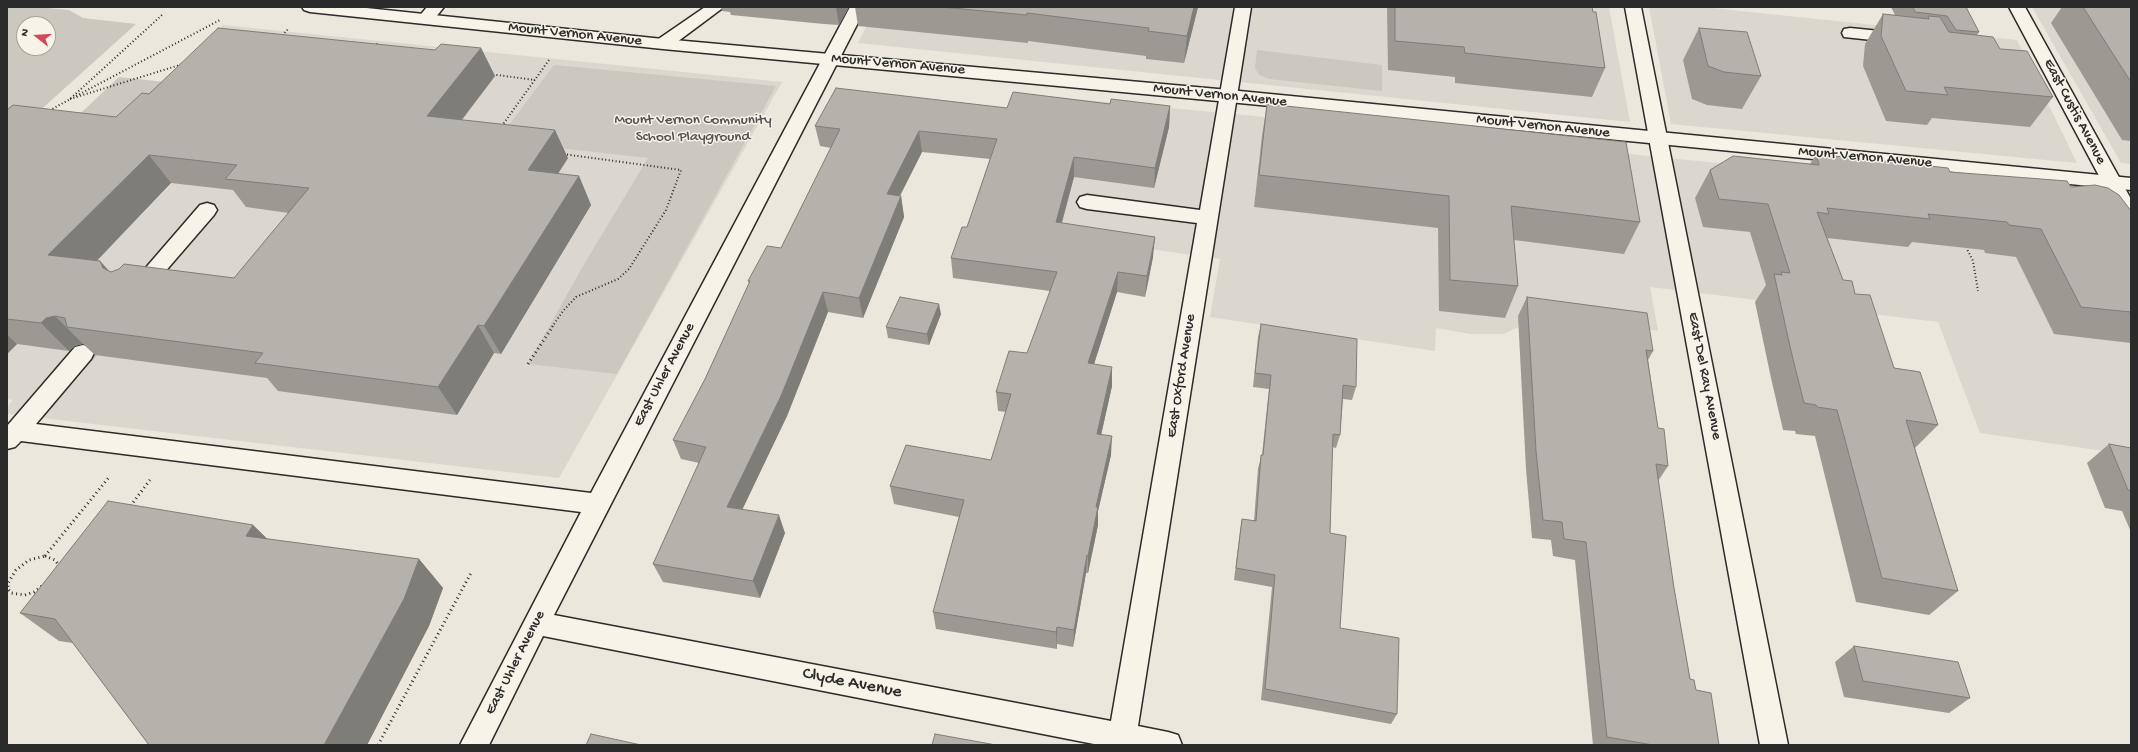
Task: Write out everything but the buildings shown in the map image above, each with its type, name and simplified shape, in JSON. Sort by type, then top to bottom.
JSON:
[{"type":"street","name":"Mount Vernon Avenue","points":[[310,7],[430,13],[663,44],[831,58],[2131,184]]},
{"type":"street","points":[[663,44],[716,7]]},
{"type":"street","name":"East Uhler Avenue","points":[[474,745],[536,623],[858,7]]},
{"type":"street","name":"East Oxford Avenue","points":[[1122,741],[1244,7]]},
{"type":"street","name":"East Del Ray Avenue","points":[[1633,7],[1774,745]]},
{"type":"street","name":"East Custis Avenue","points":[[2017,7],[2131,217]]},
{"type":"street","points":[[1850,33],[1920,40]]},
{"type":"street","points":[[2028,65],[2050,68]]},
{"type":"street","points":[[1087,202],[1209,218]]},
{"type":"street","points":[[137,291],[207,210]]},
{"type":"street","points":[[12,435],[83,353]]},
{"type":"street","points":[[12,435],[598,504]]},
{"type":"street","name":"Clyde Avenue","points":[[536,623],[1122,741],[1168,745]]},
{"type":"path","points":[[70,99],[162,15]]},
{"type":"path","points":[[7,135],[70,99],[220,20]]},
{"type":"path","points":[[269,50],[289,28]]},
{"type":"path","points":[[358,66],[383,37]]},
{"type":"path","points":[[70,99],[241,46],[269,50],[283,50],[278,58],[444,76],[459,70],[535,80]]},
{"type":"path","points":[[459,70],[477,47]]},
{"type":"path","points":[[528,364],[563,311],[576,297],[618,279],[629,269],[666,210],[681,170],[488,144],[553,55]]},
{"type":"path","points":[[1963,241],[1973,261],[1978,291]]},
{"type":"path","points":[[45,556],[112,473]]},
{"type":"path","points":[[125,513],[153,476]]},
{"type":"path","points":[[45,556],[55,560],[58,564],[55,576],[42,588],[25,595],[11,593],[8,589],[10,577],[16,570],[29,560],[45,556]]},
{"type":"path","points":[[378,745],[470,573]]},
{"type":"path","points":[[7,597],[11,593]]},
{"type":"shaded area","points":[[876,7],[1609,7],[1630,122],[858,43]]},
{"type":"shaded area","points":[[1649,7],[1703,7],[2017,40],[2077,163],[1671,124]]},
{"type":"shaded area","points":[[2032,7],[2131,7],[2131,164],[2121,163]]},
{"type":"shaded area","points":[[223,25],[782,82],[559,478],[7,414],[7,407],[13,400],[7,399],[7,354],[200,154],[105,142]]},
{"type":"shaded area","points":[[1021,94],[1245,115],[1786,170],[2131,261],[2131,455],[1980,433],[1938,322],[1650,287],[1658,331],[1543,316],[1503,334],[1470,334],[1436,328],[1435,351],[1210,317],[1220,259],[975,224]]},
{"type":"green space","points":[[7,7],[37,7],[69,10],[83,18],[136,24],[35,115],[7,131]]},
{"type":"green space","points":[[1257,50],[1382,65],[1382,91],[1269,79],[1259,75],[1255,68]]},
{"type":"green space","name":"Mount Vernon Community School Playground","points":[[554,65],[776,86],[617,374],[528,364],[583,266],[648,158],[497,141]]},
{"type":"green space","points":[[119,77],[165,82],[114,132],[66,127]]},
{"type":"tunnel","points":[[106,327],[137,291]]},
{"type":"tunnel","points":[[83,353],[107,326]]}]
